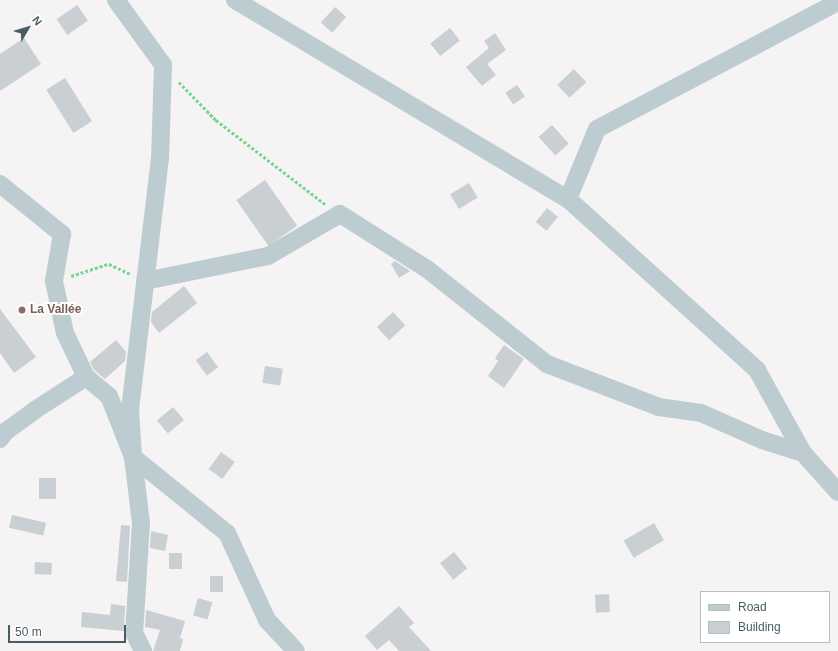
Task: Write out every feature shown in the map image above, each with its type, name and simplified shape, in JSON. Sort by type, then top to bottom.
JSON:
[{"type":"street","points":[[235,0],[568,199],[757,370],[803,452],[838,492]]},
{"type":"street","points":[[119,2],[163,66],[160,158],[130,409],[133,457],[141,523],[134,632],[142,651]]},
{"type":"street","points":[[568,199],[597,129],[838,2]]},
{"type":"street","points":[[0,184],[62,234],[54,281],[65,333],[86,377],[109,396],[133,457],[227,533],[267,620],[296,651]]},
{"type":"street","points":[[145,281],[268,256],[340,214],[427,269],[547,364],[659,407],[701,413],[762,440],[803,452]]},
{"type":"street","points":[[0,439],[5,432],[35,410],[86,377]]},
{"type":"path","points":[[163,66],[216,120],[314,198],[340,214]]},
{"type":"path","points":[[54,281],[108,264],[145,281]]},
{"type":"building","points":[[77,5],[88,21],[67,35],[57,19]]},
{"type":"building","points":[[335,7],[346,17],[332,33],[321,23]]},
{"type":"building","points":[[450,28],[460,41],[440,56],[430,43]]},
{"type":"building","points":[[495,33],[506,50],[487,64],[496,75],[482,86],[466,67],[489,48],[484,41]]},
{"type":"building","points":[[24,38],[41,64],[0,91],[0,54]]},
{"type":"building","points":[[574,69],[586,82],[569,98],[557,85]]},
{"type":"building","points":[[65,78],[92,121],[73,133],[46,90]]},
{"type":"building","points":[[517,85],[525,97],[513,104],[505,93]]},
{"type":"building","points":[[552,125],[569,144],[555,156],[539,137]]},
{"type":"building","points":[[265,180],[297,226],[268,246],[236,200]]},
{"type":"building","points":[[469,183],[478,198],[459,209],[450,194]]},
{"type":"building","points":[[547,208],[558,217],[547,231],[536,222]]},
{"type":"building","points":[[395,261],[410,271],[399,278],[391,264]]},
{"type":"building","points":[[184,286],[197,303],[159,333],[151,322],[152,312]]},
{"type":"building","points":[[0,309],[36,357],[14,373],[0,353]]},
{"type":"building","points":[[393,312],[405,325],[389,340],[377,327]]},
{"type":"building","points":[[116,340],[126,352],[125,361],[105,379],[94,370],[90,362]]},
{"type":"building","points":[[504,345],[524,359],[504,388],[488,376],[498,361],[495,358]]},
{"type":"building","points":[[207,352],[218,367],[207,376],[196,360]]},
{"type":"building","points":[[265,366],[283,369],[280,386],[262,383]]},
{"type":"building","points":[[173,407],[184,420],[168,434],[157,420]]},
{"type":"building","points":[[221,452],[235,462],[222,479],[209,469]]},
{"type":"building","points":[[39,478],[56,478],[56,499],[39,499]]},
{"type":"building","points":[[12,515],[46,523],[43,536],[9,528]]},
{"type":"building","points":[[654,523],[664,540],[634,558],[624,540]]},
{"type":"building","points":[[121,525],[130,526],[127,582],[116,581]]},
{"type":"building","points":[[151,531],[168,535],[165,551],[150,548]]},
{"type":"building","points":[[454,552],[467,568],[453,580],[440,563]]},
{"type":"building","points":[[169,553],[182,553],[182,569],[169,569]]},
{"type":"building","points":[[35,562],[52,563],[51,575],[34,574]]},
{"type":"building","points":[[210,576],[223,576],[223,592],[210,592]]},
{"type":"building","points":[[609,594],[610,612],[596,613],[595,595]]},
{"type":"building","points":[[198,598],[212,602],[207,619],[193,615]]},
{"type":"building","points":[[111,604],[125,606],[124,631],[81,627],[82,612],[110,615]]},
{"type":"building","points":[[399,606],[414,623],[409,627],[431,651],[399,651],[389,640],[377,650],[365,636]]},
{"type":"building","points":[[146,610],[185,621],[180,638],[183,639],[180,651],[153,651],[160,630],[145,627]]},
{"type":"place","name":"La Vallée","points":[[22,310]]}]
